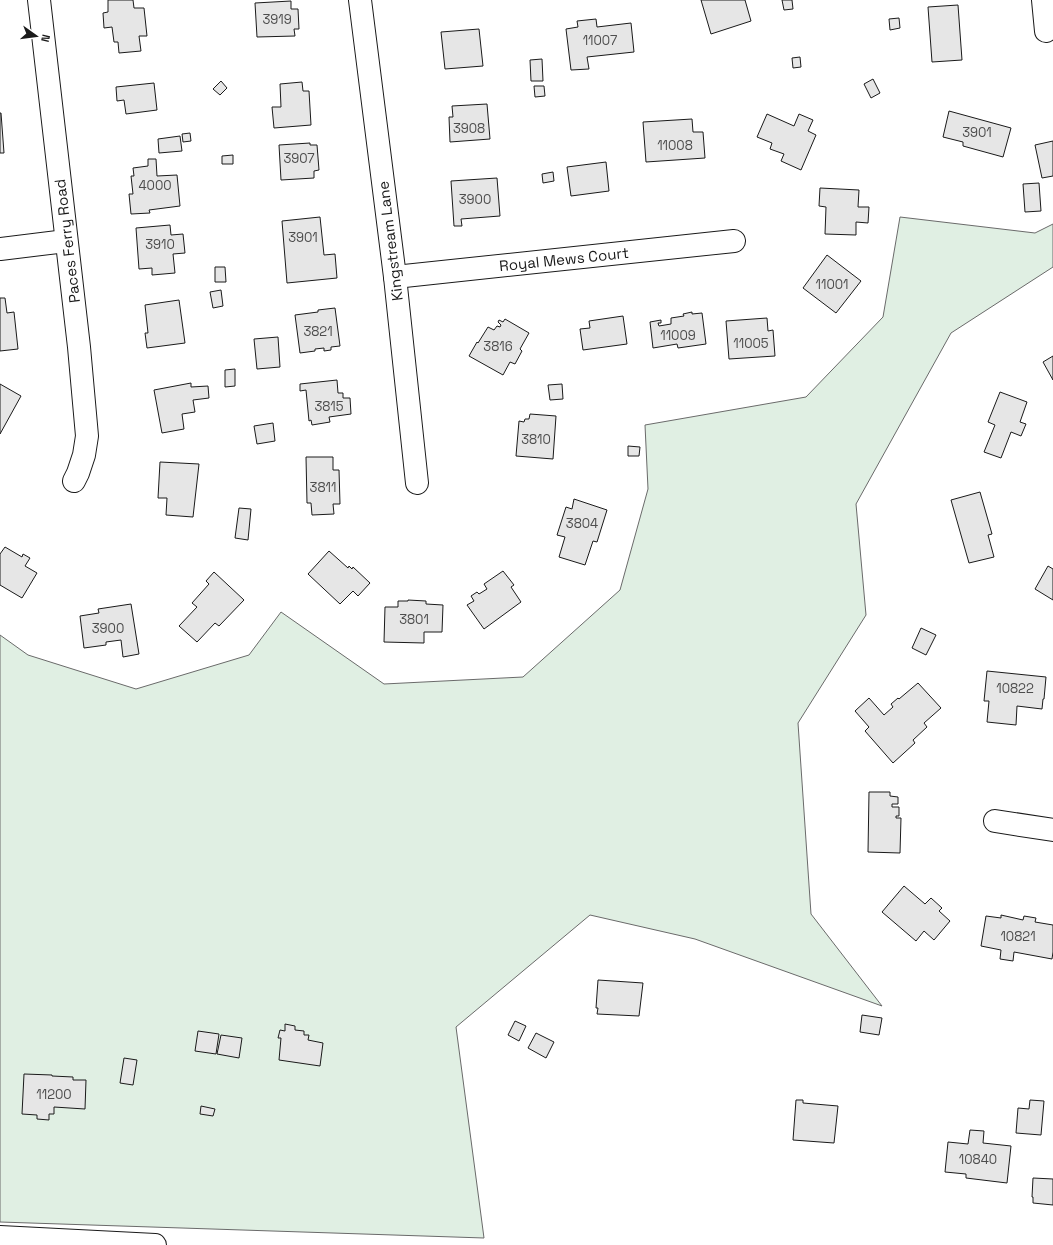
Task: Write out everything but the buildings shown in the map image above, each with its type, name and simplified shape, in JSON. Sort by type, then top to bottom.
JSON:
[{"type":"street","name":"Paces Ferry Road","points":[[39,0],[66,241],[80,347],[87,436],[84,455],[74,481]]},
{"type":"street","name":"Kingstream Lane","points":[[360,0],[395,277],[417,483]]},
{"type":"street","points":[[1043,0],[1046,31]]},
{"type":"street","points":[[0,249],[66,241]]},
{"type":"street","name":"Royal Mews Court","points":[[395,277],[734,241]]},
{"type":"street","points":[[995,821],[1053,830]]},
{"type":"street","points":[[0,1237],[155,1245]]},
{"type":"green space","points":[[900,217],[1035,233],[1053,224],[1053,267],[951,333],[856,504],[866,615],[798,723],[811,914],[882,1006],[695,939],[590,915],[456,1027],[484,1238],[0,1222],[0,635],[28,655],[136,689],[249,655],[281,612],[384,684],[523,677],[620,590],[648,489],[645,425],[806,397],[883,317]]}]
